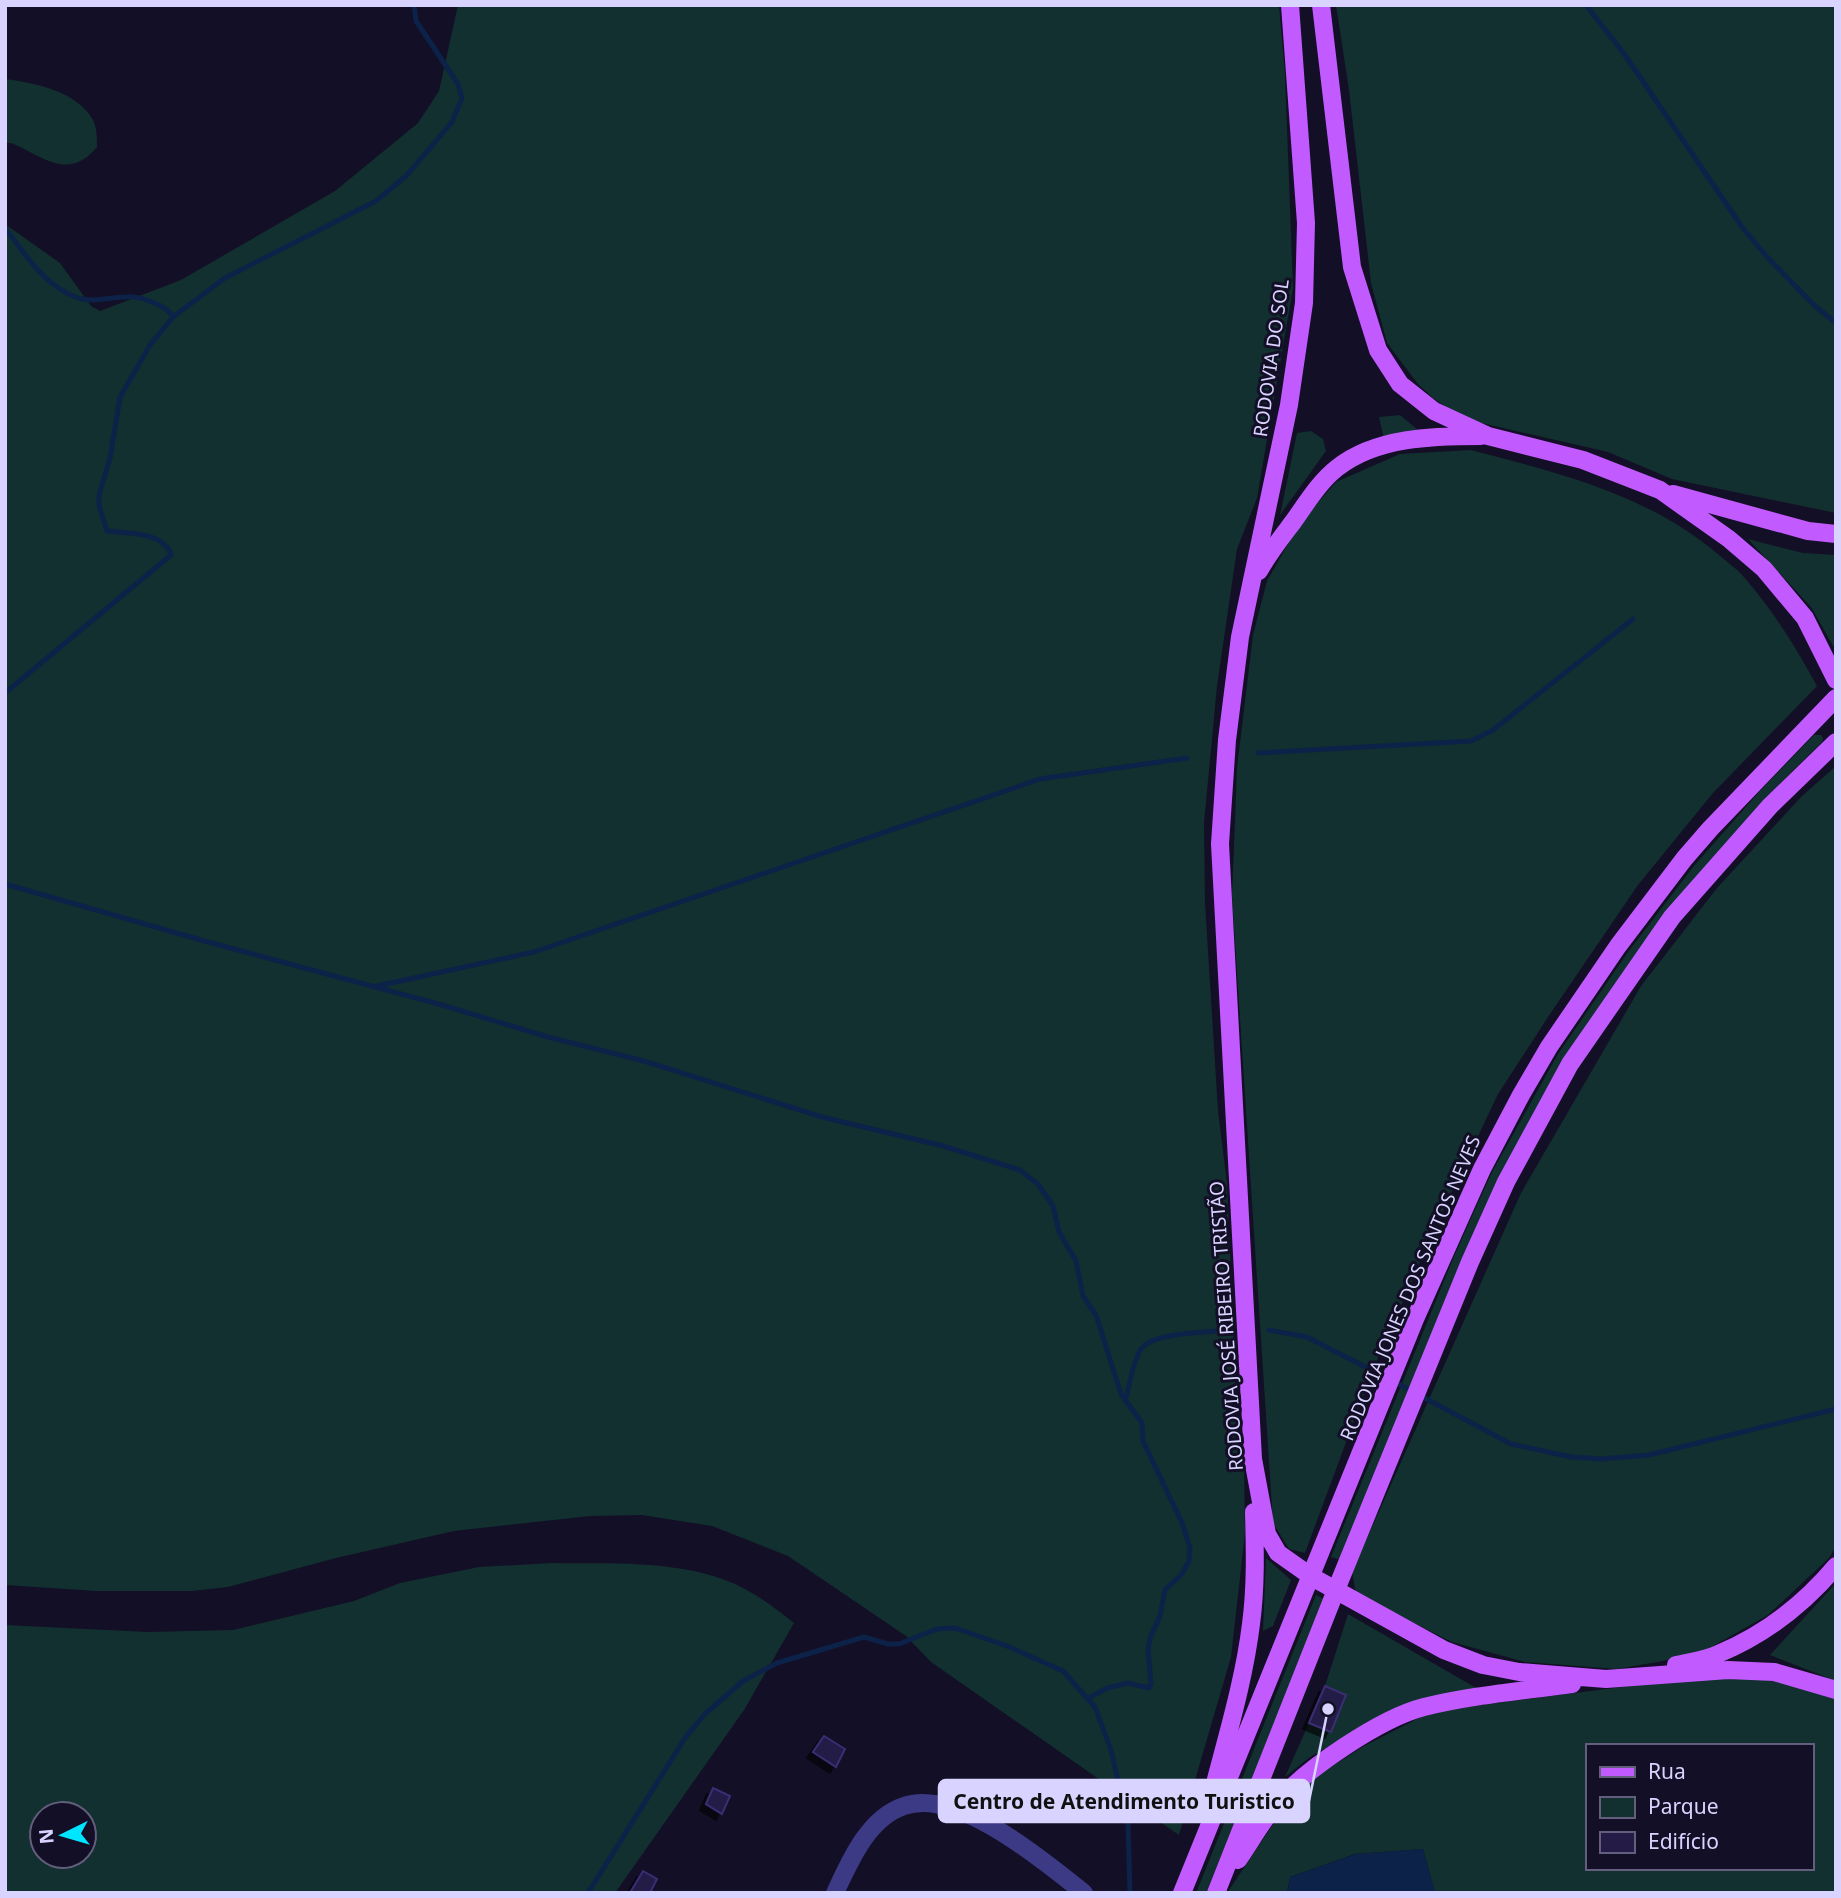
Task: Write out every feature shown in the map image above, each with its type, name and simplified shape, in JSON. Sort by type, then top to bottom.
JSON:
[{"type":"main road","name":"RODOVIA DO SOL","points":[[1250,588],[1289,405],[1304,303],[1306,223],[1290,5]]},
{"type":"main road","points":[[1321,5],[1352,267],[1378,349],[1400,383],[1434,411],[1488,436],[1583,460],[1660,490],[1808,531],[1836,534]]},
{"type":"main road","points":[[1250,588],[1271,549],[1336,468],[1362,452],[1400,442],[1436,436],[1488,436]]},
{"type":"main road","points":[[1660,490],[1729,539],[1764,569],[1805,618],[1836,680]]},
{"type":"main road","name":"RODOVIA JOSÉ RIBEIRO TRISTÃO","points":[[1250,588],[1240,636],[1227,740],[1220,844],[1253,1460],[1267,1534],[1278,1553],[1312,1577],[1444,1650],[1483,1665],[1519,1672],[1606,1679],[1728,1670],[1774,1672],[1836,1690]]},
{"type":"main road","name":"RODOVIA JONES DOS SANTOS NEVES","points":[[1182,1893],[1416,1319],[1482,1169],[1549,1047],[1618,946],[1684,859],[1750,786],[1836,698]]},
{"type":"main road","points":[[1219,1886],[1336,1590],[1470,1262],[1506,1182],[1570,1064],[1672,917],[1770,806],[1836,742]]},
{"type":"main road","points":[[1197,1854],[1238,1693],[1251,1625],[1255,1579],[1253,1460]]},
{"type":"main road","points":[[1628,1676],[1717,1656],[1794,1609],[1836,1566]]},
{"type":"main road","points":[[1219,1886],[1277,1802],[1296,1784],[1356,1740],[1398,1717],[1435,1705],[1606,1679]]},
{"type":"street","points":[[835,1893],[868,1833],[892,1812],[906,1805],[928,1804],[957,1810],[979,1819],[1021,1844],[1084,1893]]},
{"type":"green space","points":[[458,5],[1279,5],[1285,74],[1293,288],[1257,498],[1237,549],[1217,686],[1204,823],[1205,903],[1218,1111],[1227,1183],[1236,1392],[1244,1466],[1245,1533],[1231,1657],[1179,1835],[931,1662],[906,1636],[788,1556],[712,1526],[642,1515],[590,1516],[454,1531],[336,1558],[228,1587],[192,1591],[97,1591],[5,1585],[5,224],[60,263],[91,306],[100,311],[181,280],[335,191],[418,123],[439,91]]},
{"type":"green space","points":[[1336,5],[1836,5],[1836,513],[1672,479],[1608,452],[1464,419],[1418,384],[1387,343],[1371,283],[1349,90]]},
{"type":"green space","points":[[5,79],[42,86],[77,102],[93,120],[97,147],[76,163],[65,165],[5,143]]},
{"type":"green space","points":[[1400,415],[1429,439],[1386,448],[1379,417]]},
{"type":"green space","points":[[1311,431],[1323,439],[1326,451],[1280,515],[1297,433]]},
{"type":"green space","points":[[1471,450],[1601,488],[1662,516],[1691,534],[1734,568],[1754,589],[1783,629],[1817,686],[1713,793],[1638,885],[1498,1094],[1438,1221],[1372,1372],[1305,1553],[1289,1549],[1273,1523],[1232,896],[1237,768],[1253,635],[1267,581],[1300,523],[1336,482],[1400,454]]},
{"type":"green space","points":[[1748,539],[1803,553],[1836,555],[1836,651],[1811,607]]},
{"type":"green space","points":[[1814,735],[1821,735],[1822,742],[1765,798],[1699,873],[1635,956],[1566,1061],[1341,1560],[1331,1557],[1455,1254],[1492,1172],[1558,1054],[1628,952],[1693,867]]},
{"type":"green space","points":[[1836,766],[1836,1546],[1829,1558],[1768,1615],[1697,1655],[1617,1669],[1525,1662],[1452,1642],[1356,1594],[1352,1572],[1521,1193],[1641,986],[1717,888],[1802,796]]},
{"type":"green space","points":[[1266,1558],[1291,1580],[1273,1626],[1263,1631]]},
{"type":"green space","points":[[552,1563],[662,1566],[704,1574],[744,1588],[794,1623],[744,1710],[615,1893],[5,1893],[5,1625],[148,1632],[233,1630],[354,1601],[400,1583],[479,1567]]},
{"type":"green space","points":[[1836,1583],[1836,1681],[1770,1655]]},
{"type":"green space","points":[[1316,1595],[1324,1599],[1206,1893],[1196,1893]]},
{"type":"green space","points":[[1348,1614],[1478,1689],[1409,1703],[1310,1757],[1285,1777],[1309,1723],[1331,1732],[1346,1696],[1325,1686]]},
{"type":"green space","points":[[1728,1676],[1797,1686],[1836,1698],[1836,1893],[1435,1893],[1423,1849],[1355,1854],[1290,1877],[1287,1893],[1227,1893],[1274,1823],[1312,1779],[1364,1746],[1421,1717],[1457,1708]]},
{"type":"water","points":[[1423,1849],[1435,1893],[1287,1893],[1290,1877],[1356,1854]]},
{"type":"building","points":[[1325,1686],[1346,1695],[1331,1732],[1309,1723]]},
{"type":"building","points":[[824,1736],[845,1749],[836,1767],[813,1752]]},
{"type":"building","points":[[713,1788],[730,1796],[722,1814],[706,1804]]},
{"type":"building","points":[[643,1871],[657,1879],[650,1893],[630,1893]]},
{"type":"waterway","points":[[5,693],[171,555],[167,547],[153,538],[107,531],[99,506],[120,397],[150,345],[173,317],[225,278],[376,201],[407,175],[452,122],[462,98],[458,84],[416,21],[414,5]]},
{"type":"waterway","points":[[1586,5],[1625,55],[1742,227],[1767,257],[1814,305],[1836,323]]},
{"type":"waterway","points":[[5,228],[45,278],[66,293],[90,300],[138,298],[162,307],[173,317]]},
{"type":"waterway","points":[[1258,753],[1471,741],[1493,730],[1633,619]]},
{"type":"waterway","points":[[377,986],[534,952],[1040,779],[1187,758]]},
{"type":"waterway","points":[[5,884],[548,1037],[644,1061],[822,1117],[943,1146],[1020,1170],[1038,1184],[1053,1206],[1059,1232],[1076,1261],[1083,1296],[1096,1315],[1121,1394],[1142,1423],[1143,1441],[1183,1525],[1190,1548],[1189,1561],[1182,1574],[1165,1590],[1160,1616],[1150,1638],[1149,1688],[1128,1683],[1107,1688],[1087,1699]]},
{"type":"waterway","points":[[1269,1330],[1307,1337],[1412,1391]]},
{"type":"waterway","points":[[1125,1401],[1135,1361],[1146,1344],[1175,1335],[1214,1331]]},
{"type":"waterway","points":[[1421,1396],[1511,1444],[1571,1457],[1602,1459],[1649,1455],[1836,1409]]},
{"type":"waterway","points":[[588,1893],[685,1738],[705,1714],[743,1681],[777,1663],[864,1637],[888,1644],[899,1644],[937,1629],[955,1628],[1007,1646],[1063,1671],[1095,1707],[1111,1750],[1128,1825],[1130,1893]]},
{"type":"place","name":"Centro de Atendimento Turistico","points":[[1328,1709]]}]
